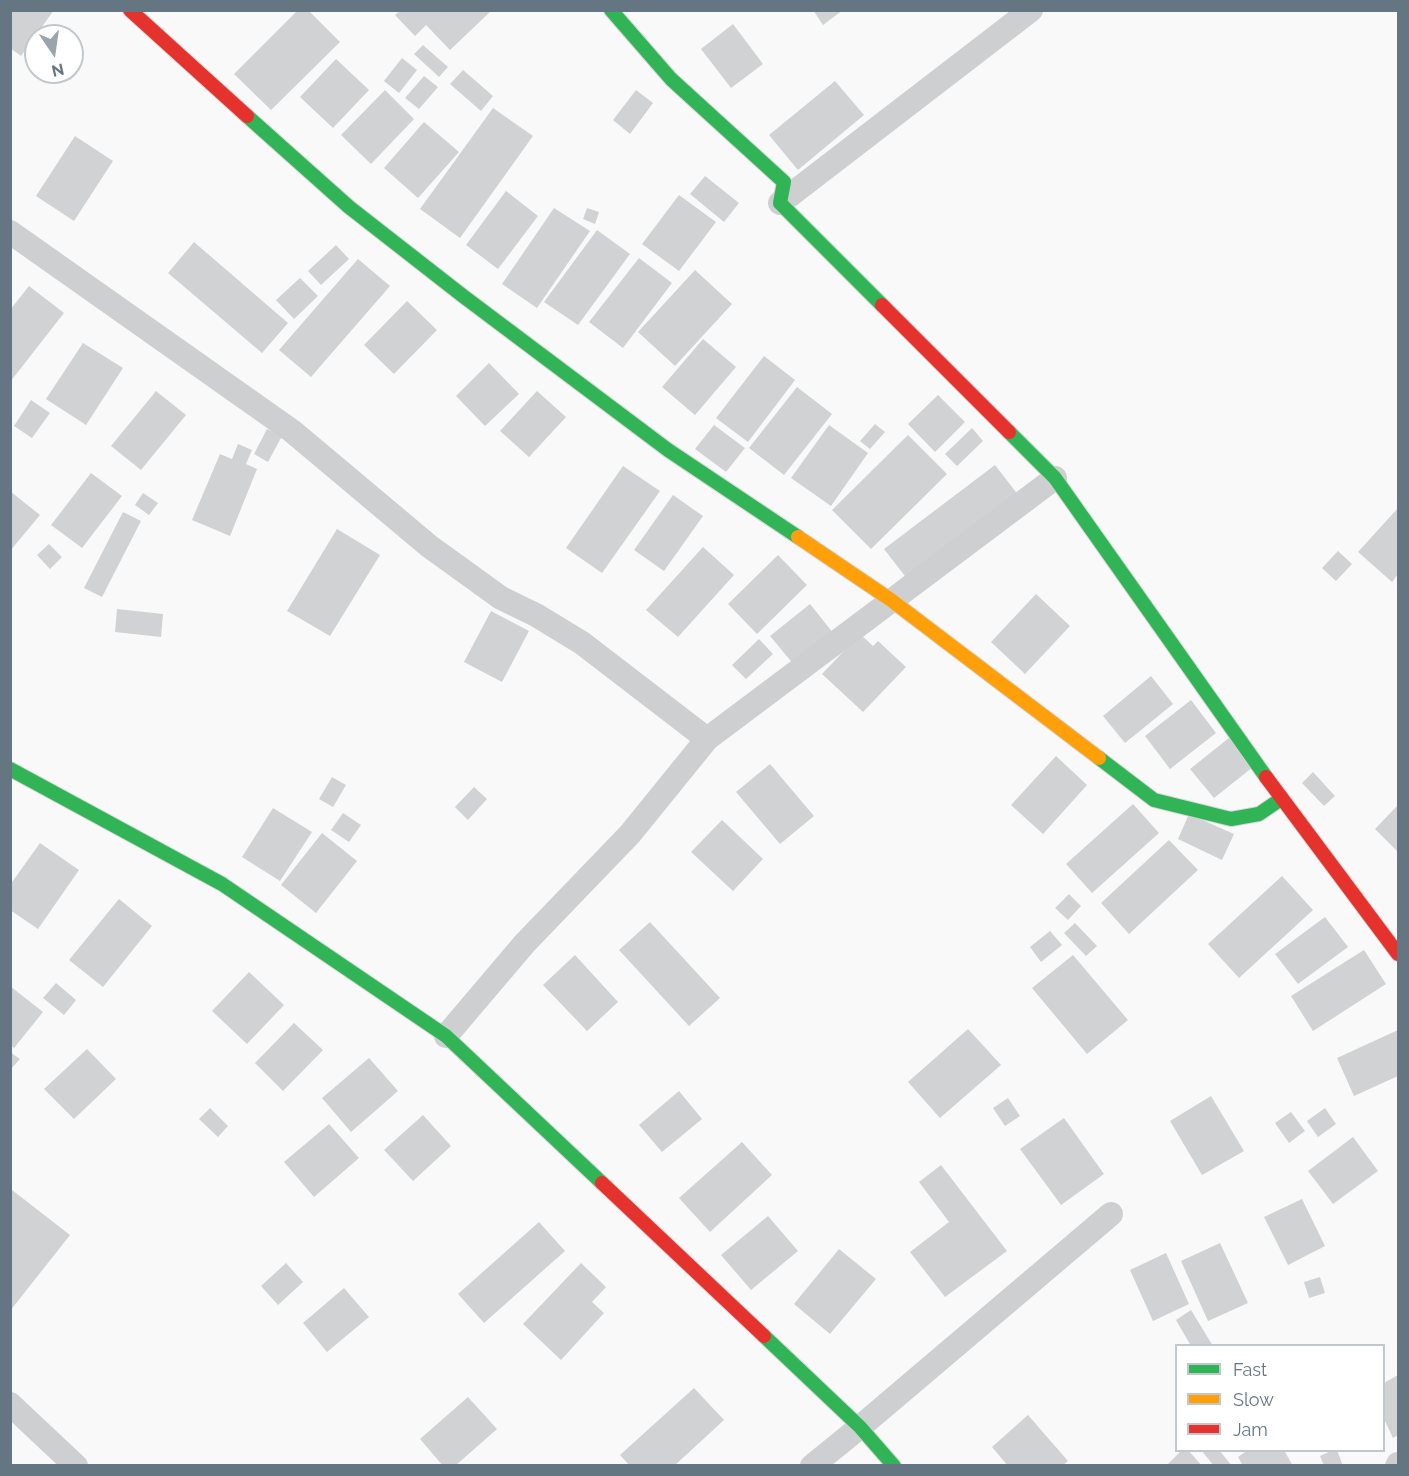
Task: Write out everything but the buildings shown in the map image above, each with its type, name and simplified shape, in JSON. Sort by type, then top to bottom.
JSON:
[{"type":"street","points":[[130,10],[349,207],[463,296],[668,450],[891,600],[1154,800],[1231,819],[1259,814],[1281,799]]},
{"type":"street","points":[[611,10],[634,42],[667,75],[784,182],[780,203]]},
{"type":"street","points":[[780,203],[1031,10]]},
{"type":"street","points":[[780,203],[1056,478],[1281,799],[1398,954]]},
{"type":"street","points":[[10,232],[292,430],[429,546],[501,598],[536,615],[582,643],[707,739]]},
{"type":"street","points":[[446,1036],[525,943],[630,834],[707,739],[1056,478]]},
{"type":"street","points":[[10,769],[222,884],[446,1036],[860,1427],[894,1466]]},
{"type":"street","points":[[812,1466],[1111,1215]]},
{"type":"street","points":[[12,1408],[76,1466]]},
{"type":"traffic: fast","points":[[611,10],[671,79],[784,182],[780,203],[882,305]]},
{"type":"traffic: fast","points":[[247,116],[349,207],[463,296],[668,450],[798,537]]},
{"type":"traffic: fast","points":[[1009,432],[1055,478],[1266,777]]},
{"type":"traffic: fast","points":[[1099,758],[1154,800],[1231,819],[1259,814],[1281,799]]},
{"type":"traffic: fast","points":[[10,769],[222,884],[446,1036],[602,1183]]},
{"type":"traffic: fast","points":[[764,1336],[860,1427],[894,1466]]},
{"type":"traffic: slow","points":[[798,537],[891,600],[1099,758]]},
{"type":"traffic: jam","points":[[130,10],[247,116]]},
{"type":"traffic: jam","points":[[882,305],[1009,432]]},
{"type":"traffic: jam","points":[[1266,777],[1398,954]]},
{"type":"traffic: jam","points":[[602,1183],[764,1336]]}]
